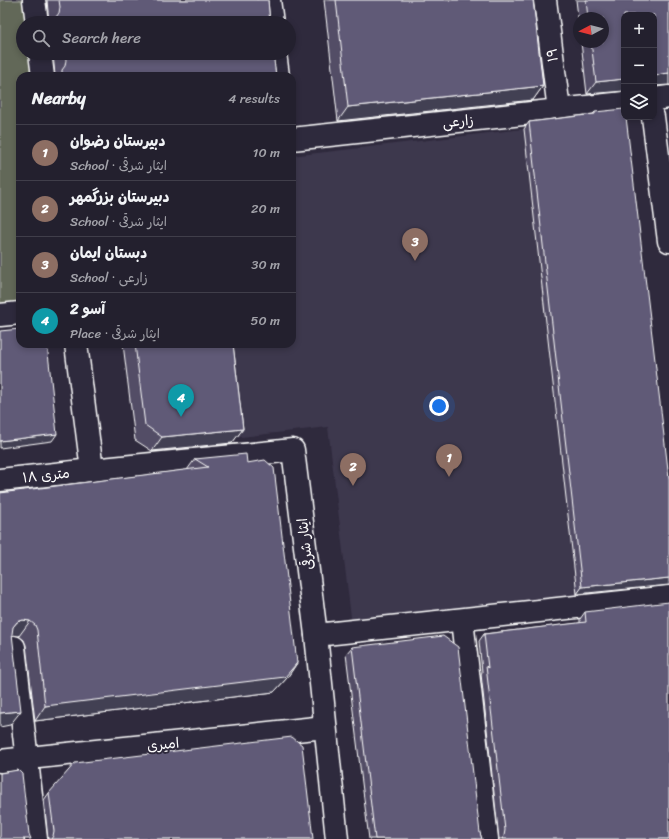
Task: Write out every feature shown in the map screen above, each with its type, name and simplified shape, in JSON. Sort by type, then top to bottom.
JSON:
[{"type":"street","points":[[34,0],[36,16]]},
{"type":"street","points":[[269,0],[271,16]]},
{"type":"street","name":"۱۹","points":[[546,0],[559,110]]},
{"type":"street","points":[[41,60],[42,72]]},
{"type":"street","points":[[276,60],[277,72]]},
{"type":"street","points":[[657,99],[669,97]]},
{"type":"street","name":"زارعی","points":[[296,139],[621,103]]},
{"type":"street","points":[[653,120],[669,241]]},
{"type":"street","points":[[0,315],[16,313]]},
{"type":"street","points":[[77,348],[92,470]]},
{"type":"street","name":"ایثار شرقی","points":[[92,470],[293,450],[316,636],[336,839]]},
{"type":"street","name":"۱۸ متری","points":[[0,480],[92,470]]},
{"type":"street","points":[[316,636],[669,597]]},
{"type":"street","points":[[462,620],[487,839]]},
{"type":"street","points":[[14,647],[36,839]]},
{"type":"street","name":"امیری","points":[[0,761],[325,727]]},
{"type":"shaded area","points":[[524,129],[578,598],[352,625],[328,427],[232,438],[221,348],[296,348],[296,156]]},
{"type":"green space","points":[[0,0],[27,0],[29,16],[16,16],[16,60],[34,60],[35,72],[16,72],[16,307],[0,309]]},
{"type":"building","points":[[59,0],[268,0],[269,16],[57,16],[60,7]]},
{"type":"building","points":[[336,0],[533,0],[543,86],[348,107]]},
{"type":"building","points":[[586,0],[669,0],[669,73],[657,76],[657,12],[621,12],[621,79],[596,82],[592,48],[609,48],[609,12],[587,12]]},
{"type":"building","points":[[66,60],[274,60],[275,72],[62,72]]},
{"type":"building","points":[[621,109],[621,120],[626,120],[669,478],[669,578],[582,587],[529,122],[595,114],[595,112]]},
{"type":"building","points":[[16,329],[16,348],[47,348],[57,434],[0,441],[0,331]]},
{"type":"building","points":[[135,348],[233,348],[243,429],[162,437],[145,425]]},
{"type":"building","points":[[246,454],[247,463],[265,460],[274,468],[297,663],[285,677],[45,706],[37,630],[35,625],[30,621],[23,620],[17,622],[13,627],[12,634],[21,711],[0,713],[0,493],[208,467],[195,459]]},
{"type":"building","points":[[669,602],[669,839],[502,839],[505,830],[486,666],[488,668],[484,634],[586,622],[585,612]]},
{"type":"building","points":[[443,636],[458,647],[480,833],[482,839],[375,839],[352,647]]},
{"type":"building","points":[[292,737],[302,745],[313,839],[51,839],[54,831],[49,793],[75,763]]},
{"type":"building","points":[[18,770],[22,774],[29,834],[31,839],[0,839],[0,773]]},
{"type":"place","name":"دبستان ایمان","points":[[415,261]]},
{"type":"place","name":"آسو 2","points":[[181,417]]},
{"type":"place","name":"دبیرستان رضوان","points":[[449,477]]},
{"type":"place","name":"دبیرستان بزرگمهر","points":[[353,486]]}]
